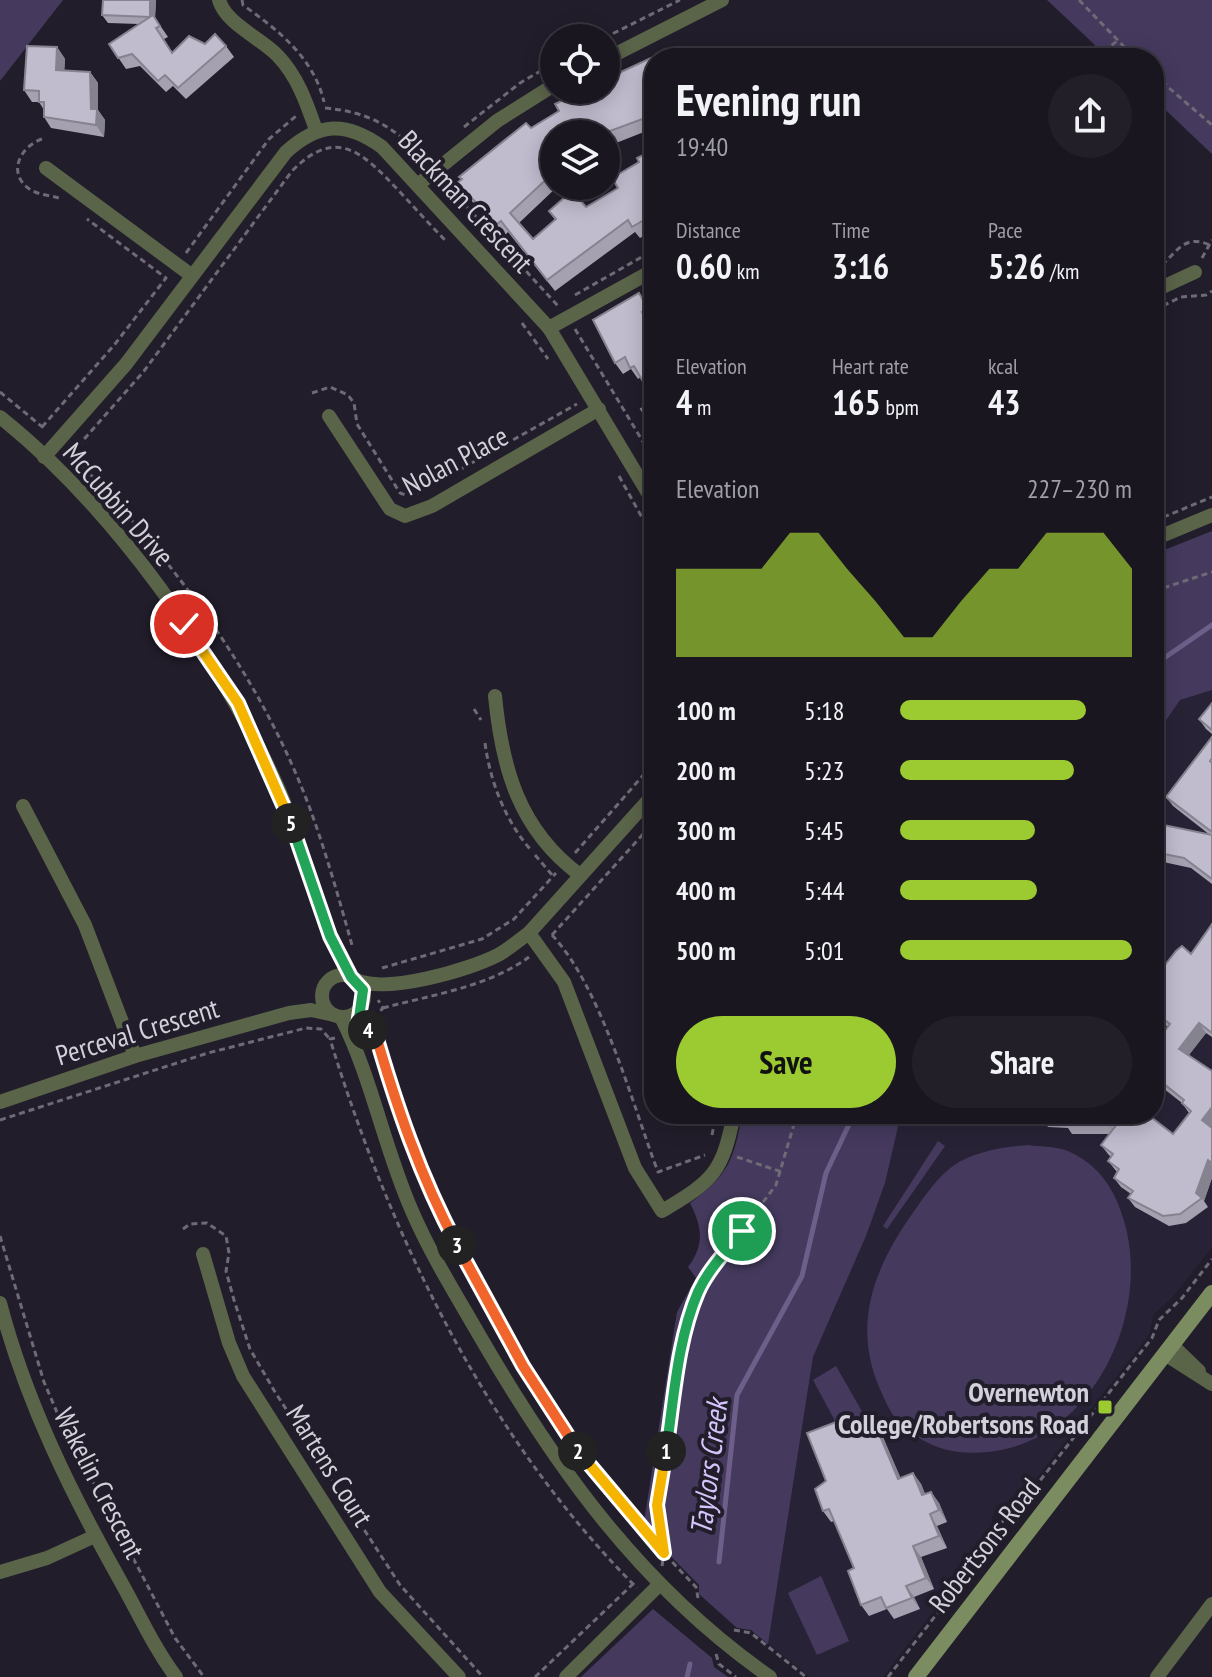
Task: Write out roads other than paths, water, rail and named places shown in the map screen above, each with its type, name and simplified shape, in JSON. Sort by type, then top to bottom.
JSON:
[{"type":"street","points":[[44,457],[126,364],[286,152],[316,130],[286,65],[262,41],[226,14],[219,0]]},
{"type":"street","points":[[620,52],[722,0]]},
{"type":"street","points":[[419,184],[497,121],[540,94]]},
{"type":"street","name":"Blackman Crescent","points":[[316,130],[349,130],[366,136],[419,184],[549,328],[592,413],[644,488]]},
{"type":"street","points":[[46,168],[191,275]]},
{"type":"street","points":[[1164,286],[1195,272]]},
{"type":"street","points":[[549,328],[644,276]]},
{"type":"street","name":"Nolan Place","points":[[329,416],[390,509],[405,516],[432,506],[592,413]]},
{"type":"street","name":"McCubbin Drive","points":[[0,417],[44,457],[132,553],[238,703],[280,793],[330,936],[354,979]]},
{"type":"street","points":[[1164,535],[1212,515]]},
{"type":"street","points":[[495,696],[502,749],[520,808],[544,843],[580,875]]},
{"type":"street","points":[[338,1016],[359,1009],[391,985],[484,961],[529,933],[644,805]]},
{"type":"street","points":[[23,806],[85,925],[135,1056]]},
{"type":"street","points":[[529,933],[564,982],[635,1168],[672,1223]]},
{"type":"street","name":"McCubbin Drive","points":[[326,985],[330,936]]},
{"type":"street","points":[[353,1033],[323,1001],[326,985],[339,976],[391,985]]},
{"type":"street","points":[[354,979],[363,990],[353,1033],[395,1170],[413,1215],[461,1303],[560,1467],[659,1585],[770,1677]]},
{"type":"street","name":"Perceval Crescent","points":[[289,1013],[326,985]]},
{"type":"street","name":"Perceval Crescent","points":[[0,1102],[135,1056],[289,1013],[311,1010],[338,1016]]},
{"type":"street","points":[[662,1211],[713,1176],[726,1153],[732,1124]]},
{"type":"street","name":"Martens Court","points":[[203,1254],[220,1317],[243,1376],[380,1592],[459,1677]]},
{"type":"street","name":"Robertsons Road","points":[[916,1677],[1212,1293]]},
{"type":"street","name":"Wakelin Crescent","points":[[0,1303],[6,1350],[47,1439],[95,1536],[176,1677]]},
{"type":"street","points":[[1169,1349],[1191,1361],[1206,1380]]},
{"type":"street","points":[[0,1572],[47,1558],[95,1536]]},
{"type":"street","points":[[566,1677],[659,1585]]},
{"type":"street","points":[[1157,1677],[1212,1604]]},
{"type":"waterway","name":"Taylors Creek","points":[[1164,658],[1212,625]]},
{"type":"waterway","name":"Taylors Creek","points":[[719,1562],[737,1395],[802,1276],[826,1173],[849,1124]]},
{"type":"waterway","name":"Taylors Creek","points":[[687,1677],[690,1664]]},
{"type":"place","name":"Overnewton College/Robertsons Road","points":[[1105,1407]]}]
